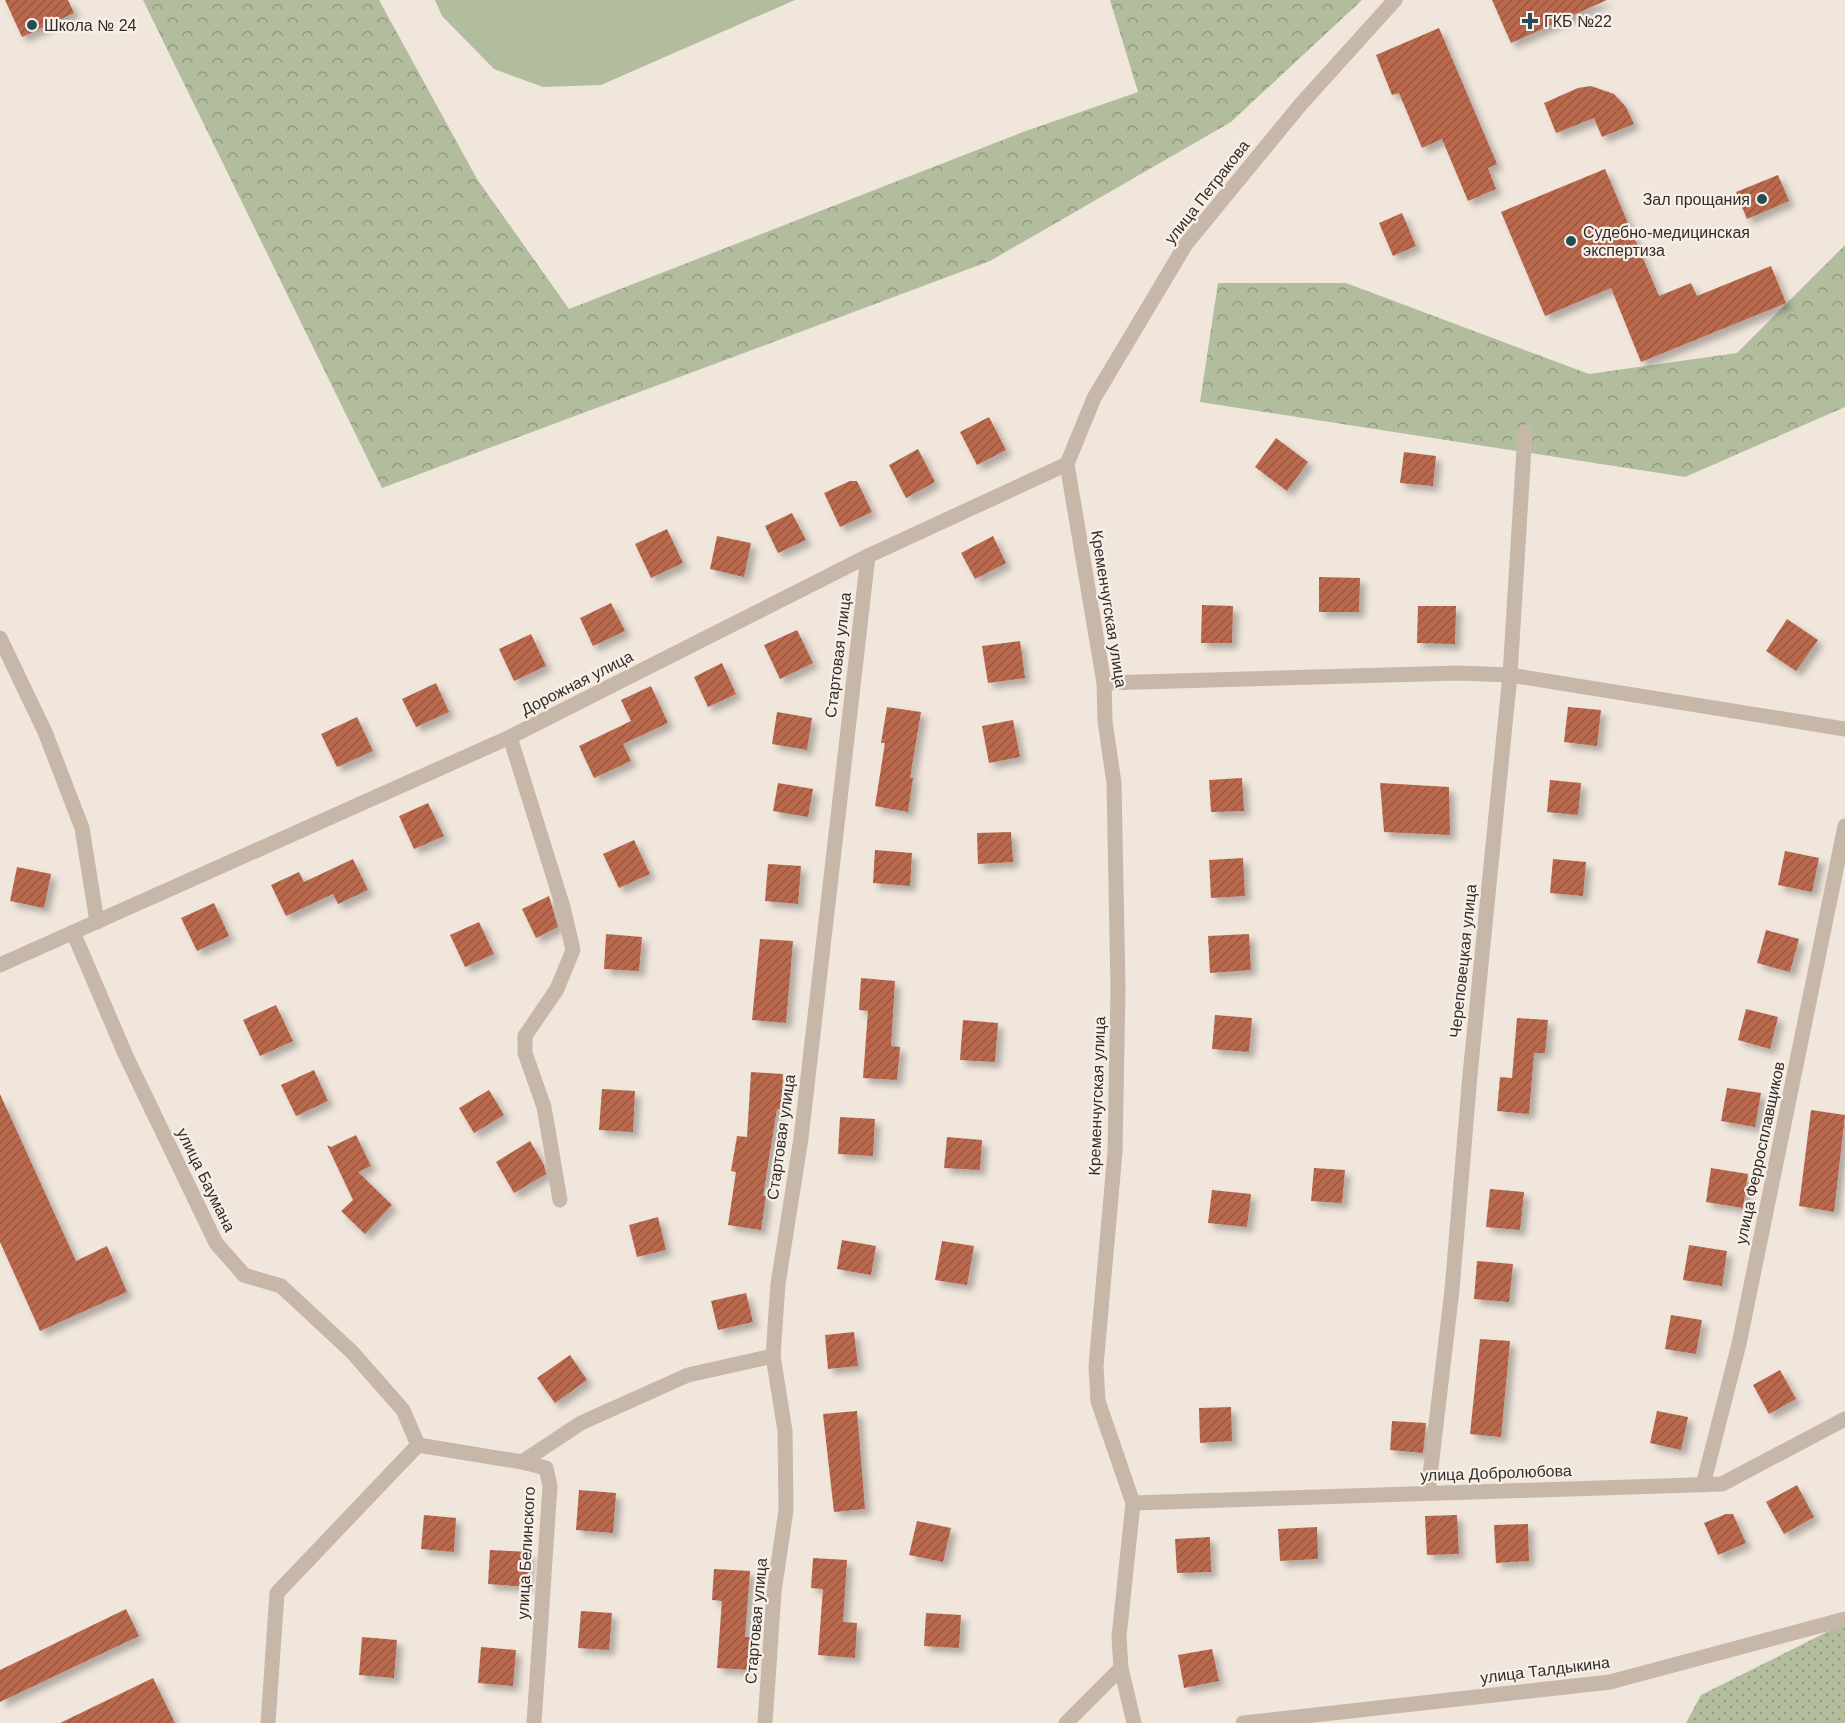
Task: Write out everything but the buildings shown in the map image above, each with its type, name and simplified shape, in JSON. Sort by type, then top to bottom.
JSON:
[{"type":"street","name":"улица Петракова","points":[[1067,464],[1094,398],[1186,244],[1301,104],[1395,0]]},
{"type":"street","name":"Череповецкая улица","points":[[1428,1492],[1452,1290],[1470,1075],[1510,675],[1525,432]]},
{"type":"street","name":"Дорожная улица","points":[[0,965],[510,737],[867,556],[1067,464]]},
{"type":"street","name":"Кременчугская улица","points":[[1067,464],[1104,683],[1105,721],[1114,783],[1118,988],[1115,1152],[1096,1366],[1098,1401],[1133,1503],[1119,1637],[1121,1668],[1134,1723]]},
{"type":"street","name":"Стартовая улица","points":[[765,1723],[774,1592],[786,1510],[785,1431],[773,1356],[778,1284],[801,1138],[867,556]]},
{"type":"street","points":[[0,638],[45,732],[82,828],[98,922]]},
{"type":"street","points":[[1104,683],[1459,673],[1510,675],[1843,723]]},
{"type":"street","points":[[510,737],[563,908],[573,951],[557,989],[525,1036],[525,1053],[544,1107],[560,1200]]},
{"type":"street","name":"улица Ферросплавщиков","points":[[1703,1485],[1739,1344],[1845,826]]},
{"type":"street","name":"улица Баумана","points":[[73,932],[126,1056],[216,1243],[244,1275],[281,1286],[352,1352],[403,1410],[418,1445]]},
{"type":"street","name":"улица Белинского","points":[[522,1462],[581,1423],[688,1376],[773,1356]]},
{"type":"street","name":"улица Добролюбова","points":[[1133,1503],[1722,1484],[1845,1419]]},
{"type":"street","points":[[268,1723],[278,1593],[418,1445],[522,1462]]},
{"type":"street","name":"улица Белинского","points":[[522,1462],[546,1468],[550,1486],[534,1723]]},
{"type":"street","name":"улица Талдыкина","points":[[1243,1723],[1289,1720],[1610,1682],[1845,1619]]},
{"type":"street","points":[[1066,1723],[1121,1668]]},
{"type":"green space","points":[[143,0],[379,0],[477,179],[569,309],[1023,132],[1138,92],[1110,0],[1362,0],[1231,122],[990,261],[382,488]]},
{"type":"green space","points":[[435,0],[795,0],[601,85],[543,87],[494,69],[442,16]]},
{"type":"green space","points":[[1845,245],[1845,407],[1685,477],[1200,402],[1218,283],[1346,283],[1589,374],[1737,353]]},
{"type":"green space","points":[[1845,1623],[1845,1723],[1686,1723],[1701,1695]]},
{"type":"place","name":"ГКБ №22","points":[[1530,21]]},
{"type":"place","name":"Школа № 24","points":[[32,25]]},
{"type":"place","name":"Зал прощания","points":[[1762,199]]},
{"type":"place","name":"Судебно-медицинская экспертиза","points":[[1571,241]]}]
